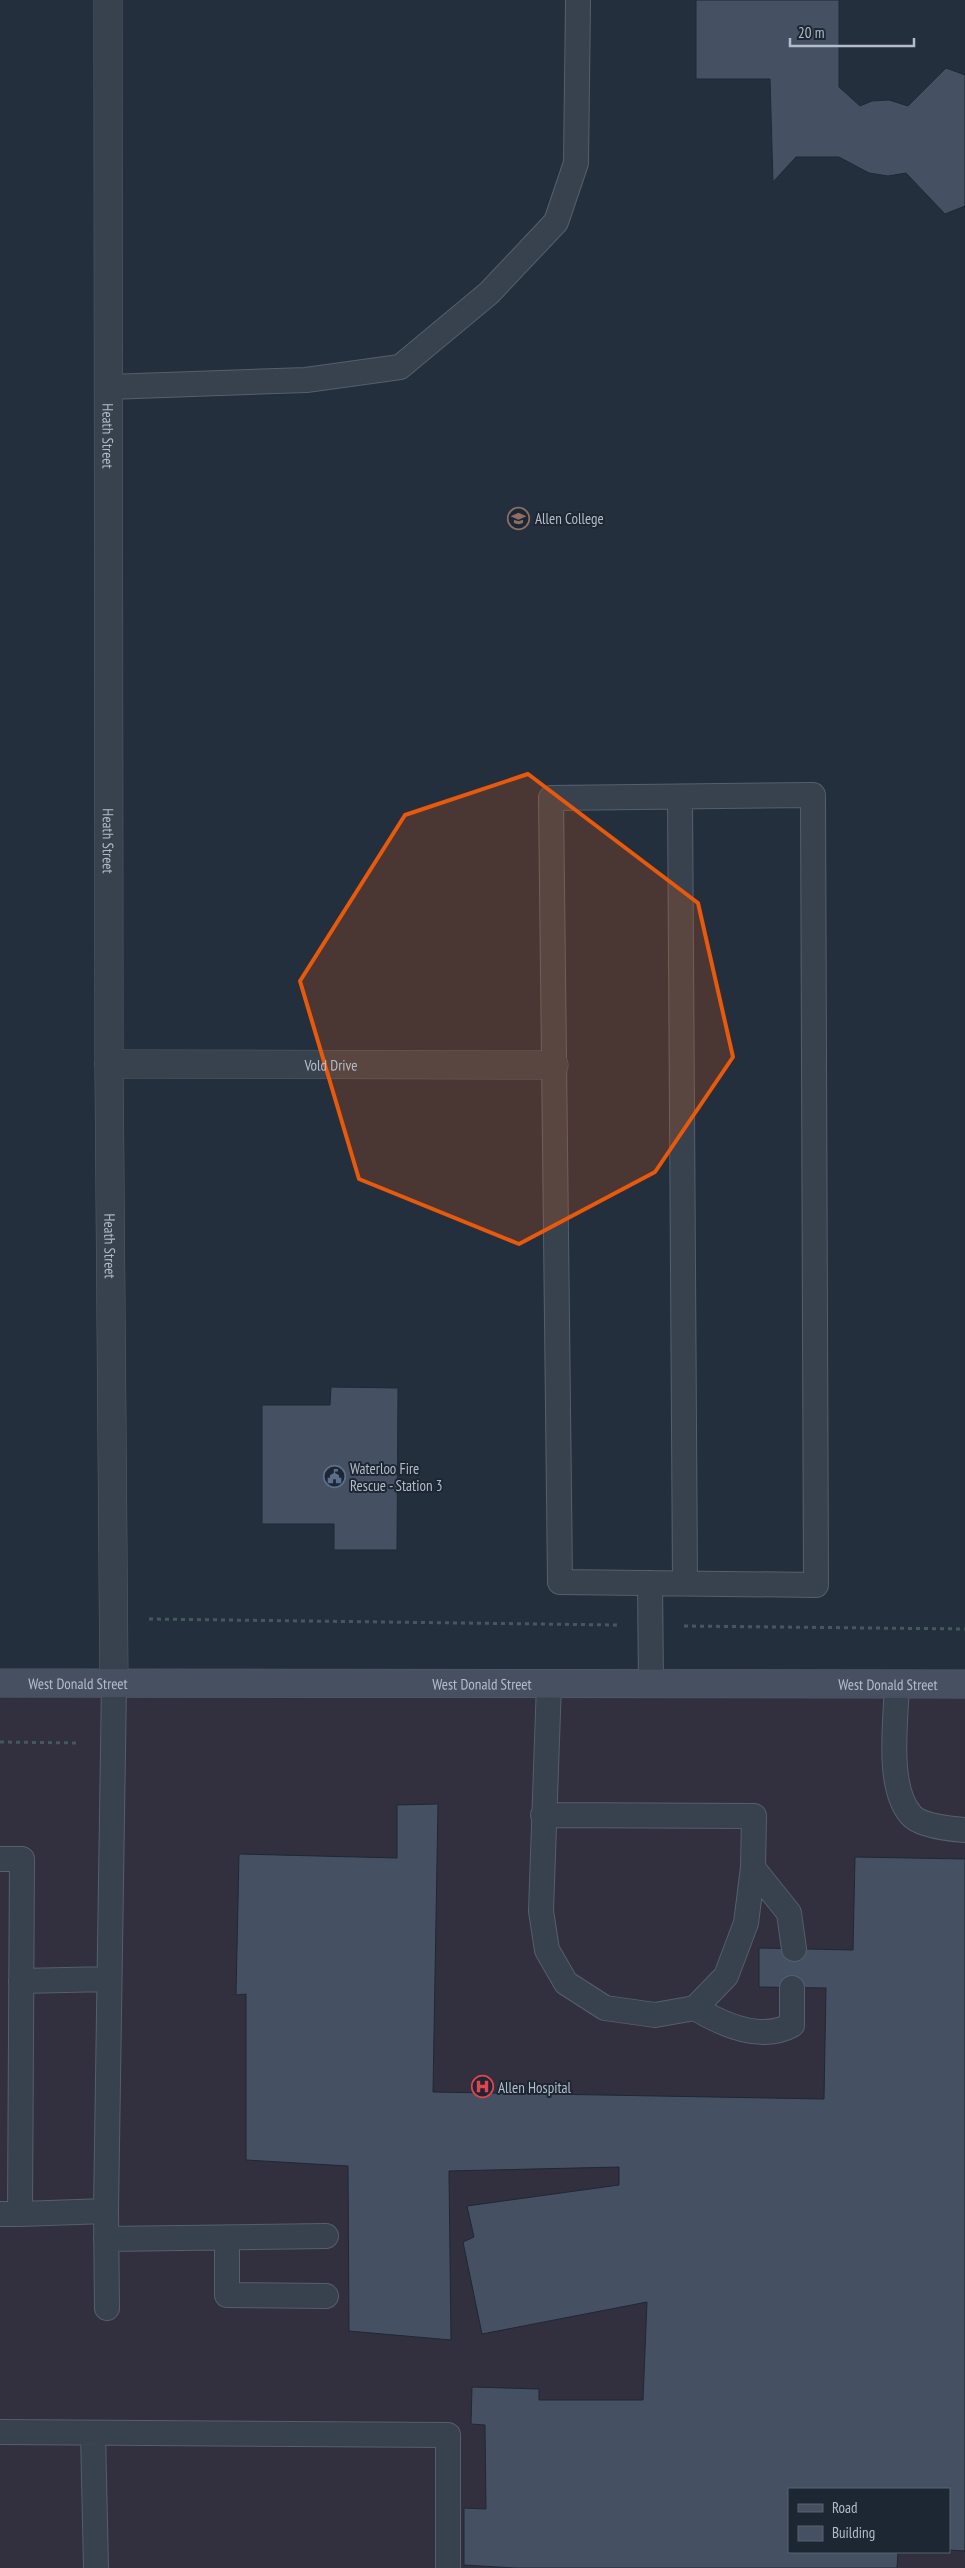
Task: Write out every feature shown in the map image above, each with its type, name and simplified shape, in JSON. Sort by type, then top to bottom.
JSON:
[{"type":"main road","name":"West Donald Street","points":[[0,1683],[965,1684]]},
{"type":"street","name":"Heath Street","points":[[108,0],[109,1064],[114,1684]]},
{"type":"street","name":"Vold Drive","points":[[109,1064],[554,1065]]},
{"type":"lane","points":[[108,386],[306,380],[400,367],[489,293],[556,222],[576,163],[578,0]]},
{"type":"lane","points":[[812,795],[816,1585],[560,1582],[554,1065],[551,798],[812,795]]},
{"type":"lane","points":[[680,798],[685,1583]]},
{"type":"lane","points":[[650,1583],[651,1684]]},
{"type":"lane","points":[[107,2308],[106,2211],[114,1684]]},
{"type":"lane","points":[[543,1814],[754,1816],[753,1868],[746,1923],[726,1976],[695,2008],[655,2015],[604,2008],[566,1983],[547,1950],[541,1911],[543,1814],[549,1684]]},
{"type":"lane","points":[[897,1684],[895,1744],[898,1790],[911,1816],[944,1829],[965,1830]]},
{"type":"lane","points":[[0,1859],[22,1859],[21,1980],[10,2214],[106,2211]]},
{"type":"lane","points":[[753,1868],[789,1913],[794,1949]]},
{"type":"lane","points":[[21,1980],[109,1979]]},
{"type":"lane","points":[[695,2008],[718,2022],[744,2030],[779,2032],[792,2025],[792,1988]]},
{"type":"lane","points":[[106,2239],[326,2236]]},
{"type":"lane","points":[[226,2238],[227,2295],[326,2296]]},
{"type":"lane","points":[[0,2432],[448,2435],[448,2568]]},
{"type":"lane","points":[[93,2432],[96,2568]]},
{"type":"path","points":[[114,1619],[965,1629]]},
{"type":"path","points":[[0,1742],[79,1744],[82,1684]]},
{"type":"highlighted area","points":[[528,774],[698,903],[733,1057],[655,1172],[519,1244],[359,1179],[300,981],[405,815]]},
{"type":"shaded area","name":"Allen Hospital","points":[[0,1683],[965,1684],[965,2568],[0,2568]]},
{"type":"building","points":[[696,0],[839,0],[839,87],[860,106],[872,101],[889,100],[908,106],[946,68],[965,75],[965,206],[945,214],[906,173],[888,176],[869,173],[839,157],[796,157],[773,182],[770,79],[696,79]]},
{"type":"building","points":[[331,1387],[398,1388],[397,1550],[334,1550],[334,1524],[262,1524],[262,1405],[330,1405]]},
{"type":"building","points":[[438,1804],[433,2092],[824,2099],[826,1988],[759,1987],[759,1948],[853,1950],[855,1857],[965,1859],[965,2551],[950,2550],[950,2488],[788,2488],[788,2553],[898,2553],[897,2568],[515,2568],[464,2565],[464,2508],[486,2509],[485,2425],[471,2424],[472,2387],[539,2389],[539,2400],[643,2400],[647,2302],[482,2334],[463,2242],[474,2237],[467,2206],[619,2185],[619,2167],[449,2171],[451,2340],[349,2331],[348,2166],[246,2160],[246,1994],[236,1995],[239,1854],[397,1858],[397,1805]]},
{"type":"place","name":"Allen College","points":[[519,518]]},
{"type":"place","name":"Waterloo Fire Rescue - Station 3","points":[[334,1477]]},
{"type":"place","name":"Allen Hospital","points":[[482,2087]]}]
